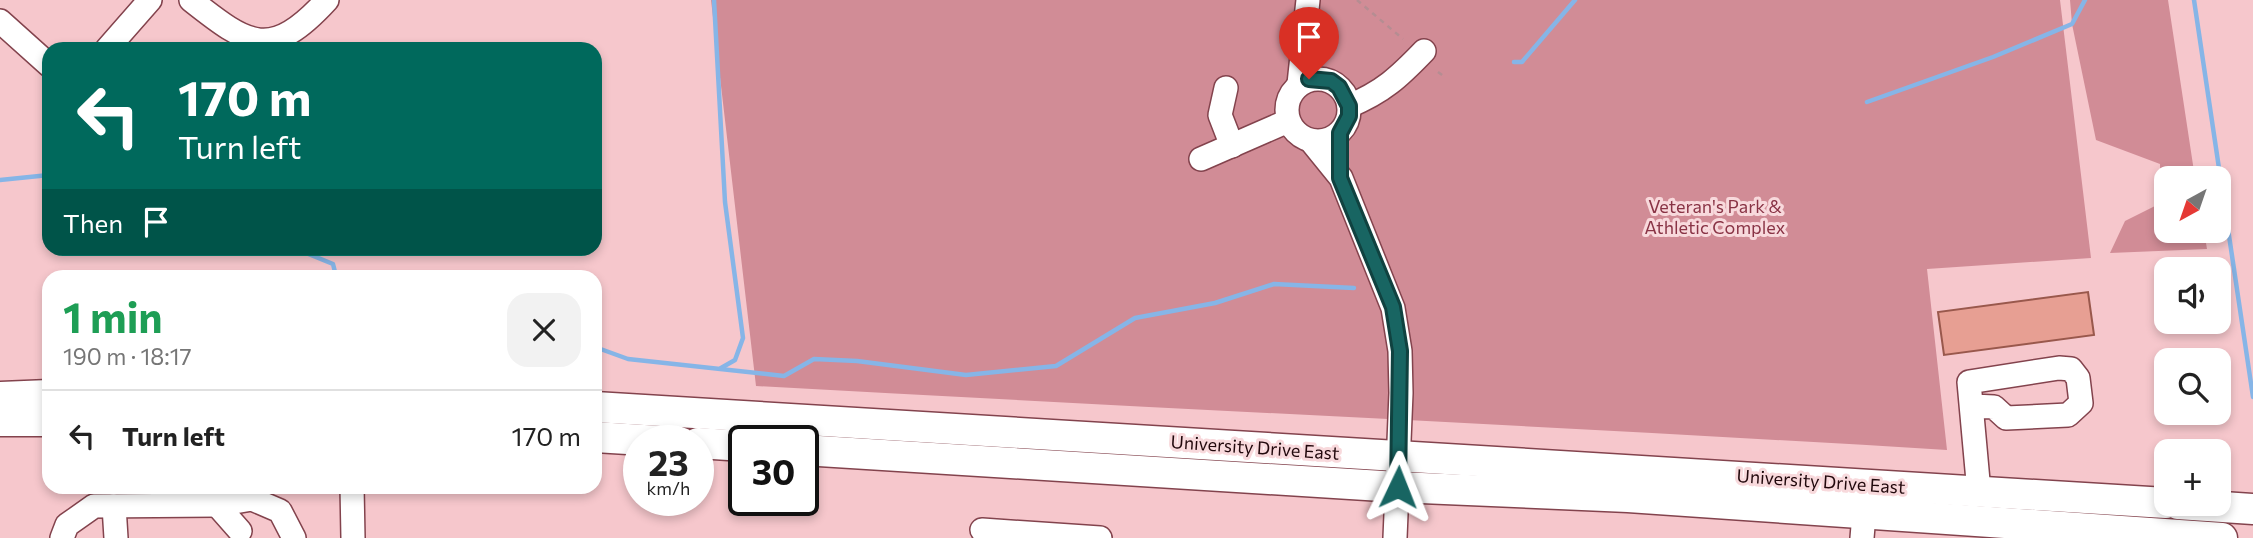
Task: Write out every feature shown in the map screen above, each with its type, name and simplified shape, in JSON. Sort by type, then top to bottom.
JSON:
[{"type":"main road","points":[[0,397],[42,395]]},
{"type":"main road","name":"University Drive East","points":[[602,407],[2154,502]]},
{"type":"main road","points":[[0,421],[42,421]]},
{"type":"main road","points":[[602,437],[623,439]]},
{"type":"main road","name":"University Drive East","points":[[819,451],[1398,487],[1628,497],[1863,526],[2222,538]]},
{"type":"main road","points":[[2231,508],[2253,509]]},
{"type":"street","points":[[113,42],[150,0]]},
{"type":"street","points":[[191,0],[240,36],[264,40],[285,37],[303,26],[327,0]]},
{"type":"street","points":[[1308,0],[1306,39],[1299,84],[1287,101],[1288,121],[1294,130],[1311,141],[1340,178],[1393,307],[1400,351],[1395,538]]},
{"type":"street","points":[[0,21],[42,59]]},
{"type":"street","points":[[1306,39],[1349,106],[1349,116],[1340,133],[1340,178]]},
{"type":"street","points":[[1349,106],[1393,83],[1424,51]]},
{"type":"street","points":[[1299,84],[1309,79],[1331,81]]},
{"type":"street","points":[[1226,88],[1220,115],[1231,146]]},
{"type":"street","points":[[1201,159],[1288,121]]},
{"type":"street","points":[[1311,141],[1331,139],[1340,133]]},
{"type":"street","points":[[1973,407],[1979,492]]},
{"type":"street","points":[[352,494],[353,538]]},
{"type":"street","points":[[62,538],[68,525],[94,506],[217,505],[252,499],[280,511],[294,538]]},
{"type":"street","points":[[217,505],[240,531]]},
{"type":"street","points":[[114,506],[116,538]]},
{"type":"street","points":[[982,530],[1100,538]]},
{"type":"path","points":[[1357,0],[1404,39]]},
{"type":"path","points":[[1438,72],[1445,78]]},
{"type":"green space","name":"Veteran's Park & Athletic Complex","points":[[711,0],[2060,0],[2091,258],[1927,269],[1947,450],[756,386]]},
{"type":"green space","points":[[2070,0],[2168,0],[2193,166],[2160,166],[2096,140],[2072,24]]},
{"type":"green space","points":[[2154,206],[2154,243],[2206,243],[2207,249],[2110,253],[2125,221]]},
{"type":"building","points":[[2088,292],[2094,335],[1944,355],[1938,312]]},
{"type":"waterway","points":[[714,0],[725,202],[743,338],[735,360],[721,368]]},
{"type":"waterway","points":[[1514,62],[1522,62],[1575,0]]},
{"type":"waterway","points":[[1867,102],[1993,57],[2072,24],[2085,0]]},
{"type":"waterway","points":[[2194,0],[2253,397]]},
{"type":"waterway","points":[[0,180],[42,176]]},
{"type":"waterway","points":[[314,256],[333,264],[334,270]]},
{"type":"waterway","points":[[602,350],[628,359],[784,376],[814,359],[857,361],[966,375],[1056,366],[1135,318],[1215,303],[1274,284],[1354,288]]},
{"type":"route","points":[[1309,79],[1331,81],[1346,95],[1349,116],[1340,133],[1340,178],[1393,307],[1400,351],[1398,487]]}]
